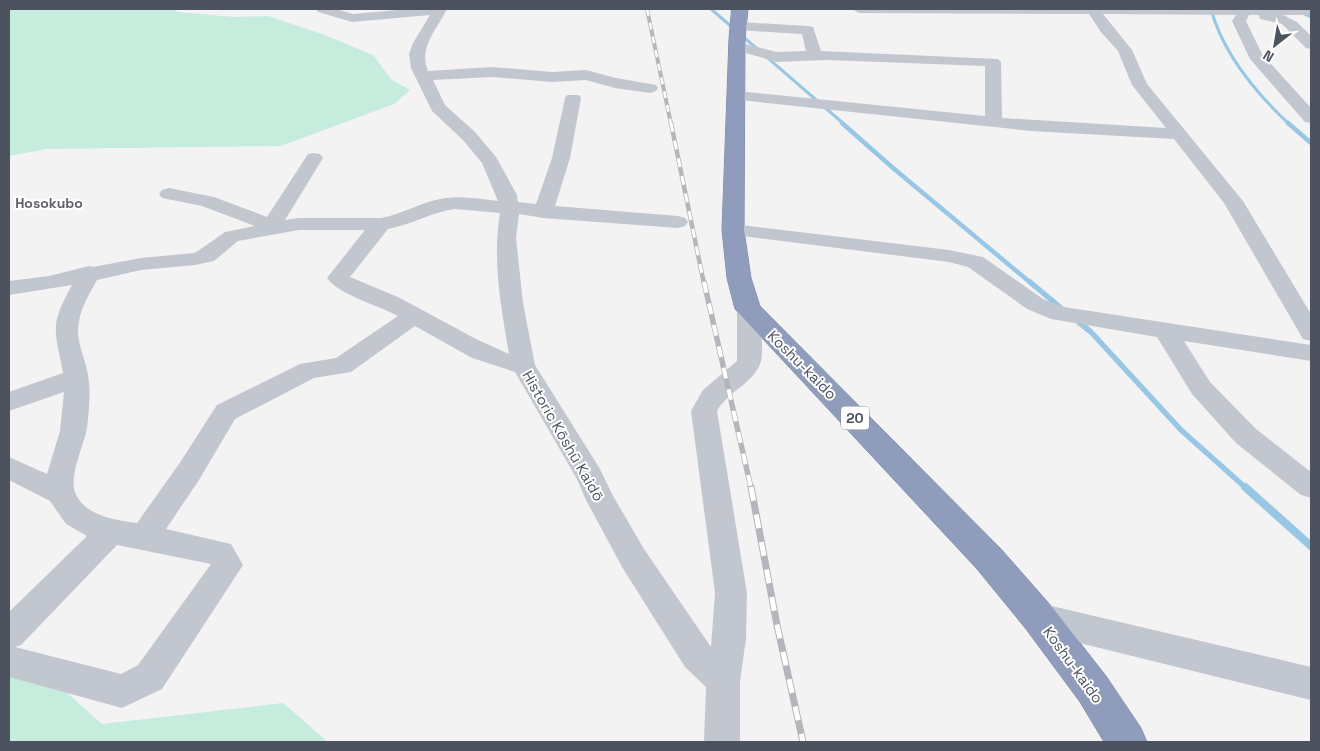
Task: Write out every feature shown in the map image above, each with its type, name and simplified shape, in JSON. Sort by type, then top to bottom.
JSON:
[{"type":"highway","name":"Koshu-kaido","points":[[740,9],[741,40],[736,96],[733,230],[739,278],[748,309],[989,559],[1039,618],[1093,690],[1128,742]]},
{"type":"street","points":[[324,9],[352,18],[440,10]]},
{"type":"street","points":[[859,9],[1193,9],[1241,12],[1280,17],[1289,21],[1311,45]]},
{"type":"street","points":[[1083,9],[1106,29],[1125,50],[1140,85],[1233,201],[1311,333]]},
{"type":"street","name":"Historic Kōshū Kaidō","points":[[440,10],[420,43],[417,54],[420,68],[438,108],[469,136],[490,161],[507,195],[510,209],[507,248],[512,303],[523,365],[590,477],[599,498],[633,558],[697,656],[723,681]]},
{"type":"street","points":[[1241,12],[1308,11]]},
{"type":"street","points":[[1241,12],[1238,21],[1255,56],[1311,118]]},
{"type":"street","points":[[741,40],[808,30],[815,56]]},
{"type":"street","points":[[741,40],[777,57],[933,58],[993,62],[993,122]]},
{"type":"street","points":[[424,76],[492,72],[552,77],[586,75],[615,83],[650,88]]},
{"type":"street","points":[[736,96],[1031,126],[1178,134]]},
{"type":"street","points":[[543,212],[561,158],[573,98]]},
{"type":"street","points":[[270,228],[314,158]]},
{"type":"street","points":[[169,194],[207,201],[270,228]]},
{"type":"street","points":[[9,288],[49,283],[89,273],[141,264],[195,259],[206,256],[232,236],[270,228],[298,224],[381,224],[398,222],[441,204],[455,203],[678,222]]},
{"type":"street","points":[[381,224],[338,278],[344,284],[390,302],[481,352],[511,364],[523,365]]},
{"type":"street","points":[[733,230],[950,256],[975,262],[1035,304],[1059,314],[1311,353]]},
{"type":"street","points":[[9,661],[122,691],[150,677],[228,565],[220,553],[111,532],[80,521],[61,493],[60,482],[75,418],[76,378],[66,332],[67,321],[89,273]]},
{"type":"street","points":[[722,742],[723,681],[729,639],[731,593],[704,411],[712,396],[744,369],[749,361],[748,309]]},
{"type":"street","points":[[144,537],[189,472],[226,412],[309,370],[342,366],[414,316]]},
{"type":"street","points":[[1165,330],[1201,388],[1246,436],[1311,487]]},
{"type":"street","points":[[9,402],[76,378]]},
{"type":"street","points":[[9,468],[61,493]]},
{"type":"street","points":[[9,634],[111,532]]},
{"type":"street","points":[[1039,618],[1311,684]]},
{"type":"green space","points":[[9,9],[174,9],[178,12],[235,17],[268,16],[325,35],[373,55],[392,80],[410,90],[394,104],[281,146],[47,149],[9,156]]},
{"type":"green space","points":[[9,641],[102,724],[283,703],[328,742],[9,742]]},
{"type":"waterway","points":[[711,9],[844,124]]},
{"type":"waterway","points":[[1211,9],[1216,26],[1242,72],[1288,123]]},
{"type":"waterway","points":[[1293,9],[1311,17]]},
{"type":"waterway","points":[[842,123],[1032,284]]},
{"type":"waterway","points":[[1288,123],[1311,143]]},
{"type":"waterway","points":[[1030,282],[1061,308]]},
{"type":"waterway","points":[[1076,320],[1091,332],[1181,430],[1246,488]]},
{"type":"waterway","points":[[1245,487],[1311,546]]},
{"type":"railway","points":[[647,9],[671,124]]},
{"type":"railway","points":[[671,123],[704,284]]},
{"type":"railway","points":[[704,282],[751,488]]},
{"type":"railway","points":[[751,487],[777,625],[803,742]]},
{"type":"district","name":"Hosokubo","points":[[49,203]]}]
